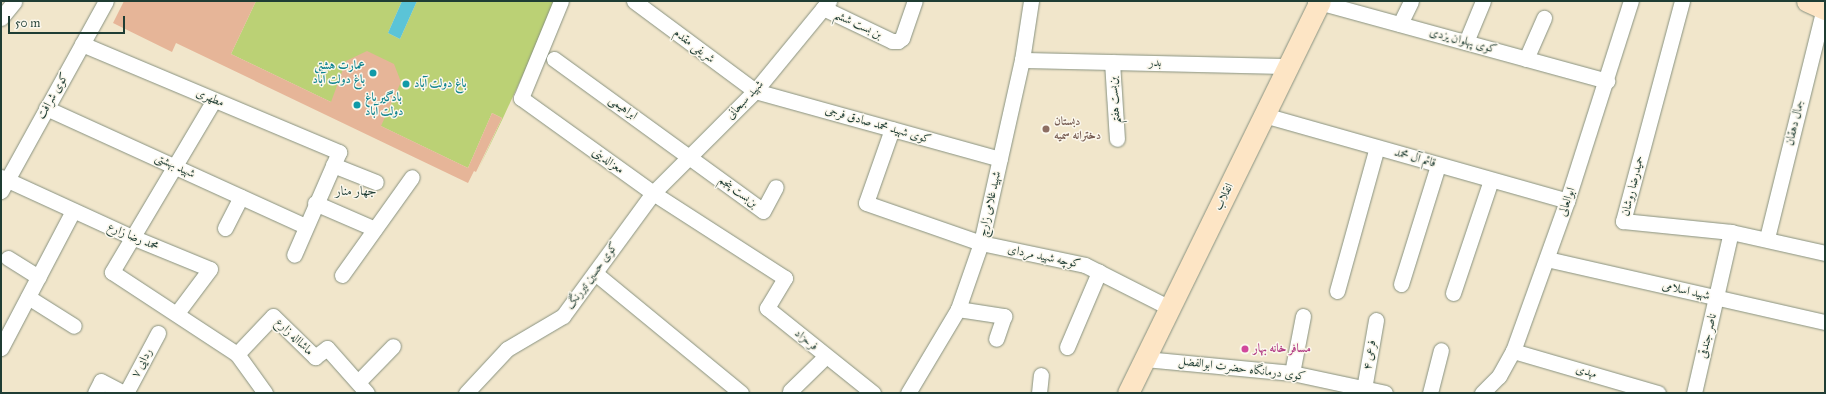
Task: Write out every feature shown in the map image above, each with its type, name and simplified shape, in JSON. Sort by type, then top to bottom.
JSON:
[{"type":"main road","name":"انقلاب","points":[[1128,393],[1319,1]]},
{"type":"street","name":"کوی شرافت","points":[[3,183],[106,1]]},
{"type":"street","name":"معزالدینی","points":[[561,1],[521,98],[653,193],[785,278]]},
{"type":"street","name":"شریفی مقدم","points":[[634,1],[755,91]]},
{"type":"street","name":"بن بست ششم","points":[[826,5],[892,41],[898,41],[902,38],[915,1]]},
{"type":"street","name":"شهید غلامی زارچ","points":[[908,393],[958,309],[981,243],[1022,60],[1031,1]]},
{"type":"street","name":"کوی پهلوان یزدی","points":[[1315,1],[1607,81]]},
{"type":"street","points":[[1400,24],[1410,1]]},
{"type":"street","points":[[1466,42],[1483,1]]},
{"type":"street","name":"ابوالعالی","points":[[1482,393],[1499,376],[1514,351],[1567,202],[1607,81],[1631,1]]},
{"type":"street","name":"حمیدرضا روشان","points":[[1682,1],[1623,221],[1731,232],[1767,238],[1825,253]]},
{"type":"street","points":[[1,18],[14,2]]},
{"type":"street","name":"شهید سبحانی","points":[[653,193],[691,157],[755,91],[826,5]]},
{"type":"street","name":"جمال دهقان","points":[[1767,238],[1818,6]]},
{"type":"street","points":[[1526,59],[1544,18]]},
{"type":"street","name":"مطهری","points":[[82,44],[214,100],[336,159],[376,182]]},
{"type":"street","name":"ابراهیمی","points":[[554,59],[691,157]]},
{"type":"street","name":"بدر","points":[[1022,60],[1287,66]]},
{"type":"street","name":"بن‌بست هفتم","points":[[1112,62],[1117,139]]},
{"type":"street","name":"کوی شهید محمد صادق فرجی","points":[[755,91],[1000,159]]},
{"type":"street","points":[[214,100],[112,272],[177,313],[237,354],[265,393]]},
{"type":"street","name":"شهید بهشتی","points":[[46,108],[305,226]]},
{"type":"street","name":"قائم آل محمد","points":[[1264,115],[1567,202]]},
{"type":"street","name":"کوچه شهید مردای","points":[[892,129],[866,203],[981,243],[1085,265],[1170,308]]},
{"type":"street","points":[[1337,291],[1377,148]]},
{"type":"street","name":"بن‌بست پنجم","points":[[691,157],[763,211],[776,187]]},
{"type":"street","points":[[294,255],[315,203],[336,159]]},
{"type":"street","points":[[1401,284],[1438,165]]},
{"type":"street","points":[[342,275],[412,178]]},
{"type":"street","points":[[1453,293],[1491,180]]},
{"type":"street","name":"محمد رضا زارع","points":[[3,183],[73,210],[210,270],[177,313]]},
{"type":"street","name":"کوی حسین تیررنگ","points":[[466,393],[507,349],[563,316],[653,193]]},
{"type":"street","points":[[225,228],[241,197]]},
{"type":"street","points":[[315,203],[375,229]]},
{"type":"street","points":[[1,348],[7,324],[28,297],[73,210]]},
{"type":"street","name":"ناصر جندقی","points":[[1694,393],[1731,232]]},
{"type":"street","points":[[8,258],[39,276]]},
{"type":"street","name":"شهید اسلامی","points":[[1547,259],[1825,322]]},
{"type":"street","points":[[1067,347],[1099,272]]},
{"type":"street","points":[[595,273],[741,393]]},
{"type":"street","name":"فرحزاد","points":[[785,278],[767,308],[873,393]]},
{"type":"street","points":[[28,297],[74,326]]},
{"type":"street","points":[[958,309],[1004,316],[996,339]]},
{"type":"street","name":"ماشااله زارع","points":[[237,354],[273,316],[315,357],[327,348],[362,388]]},
{"type":"street","points":[[1292,373],[1303,316]]},
{"type":"street","name":"فرعی ۴","points":[[1364,389],[1376,320]]},
{"type":"street","name":"ردایی ۷","points":[[125,393],[158,333]]},
{"type":"street","points":[[362,388],[393,346]]},
{"type":"street","points":[[1430,393],[1441,350]]},
{"type":"street","name":"مهدی","points":[[1514,351],[1658,393]]},
{"type":"street","points":[[790,391],[826,356]]},
{"type":"street","name":"کوی درمانگاه حضرت ابوالفضل","points":[[1145,359],[1292,373],[1385,393]]},
{"type":"street","points":[[1039,393],[1041,375]]},
{"type":"street","points":[[95,393],[101,381],[125,393]]},
{"type":"green space","name":"باغ دولت آباد","points":[[256,1],[402,1],[388,33],[400,39],[417,1],[557,1],[477,172],[502,118],[492,113],[468,168],[231,54]]},
{"type":"water","points":[[402,1],[417,1],[400,39],[388,33]]},
{"type":"building","points":[[124,1],[256,1],[231,54],[331,102],[346,61],[367,51],[394,64],[401,82],[381,126],[468,168],[492,113],[502,118],[476,172],[474,171],[468,183],[176,43],[172,52],[113,23]]},
{"type":"place","name":"عمارت هشتی باغ دولت آباد","points":[[373,73]]},
{"type":"place","name":"باغ دولت آباد","points":[[406,84]]},
{"type":"place","name":"بادگیر باغ دولت آباد","points":[[357,105]]},
{"type":"place","name":"دبستان دخترانه سمیه","points":[[1046,129]]},
{"type":"place","name":"مسافر خانه بهار","points":[[1245,349]]},
{"type":"district","name":"جهار منار","points":[[356,191]]}]
